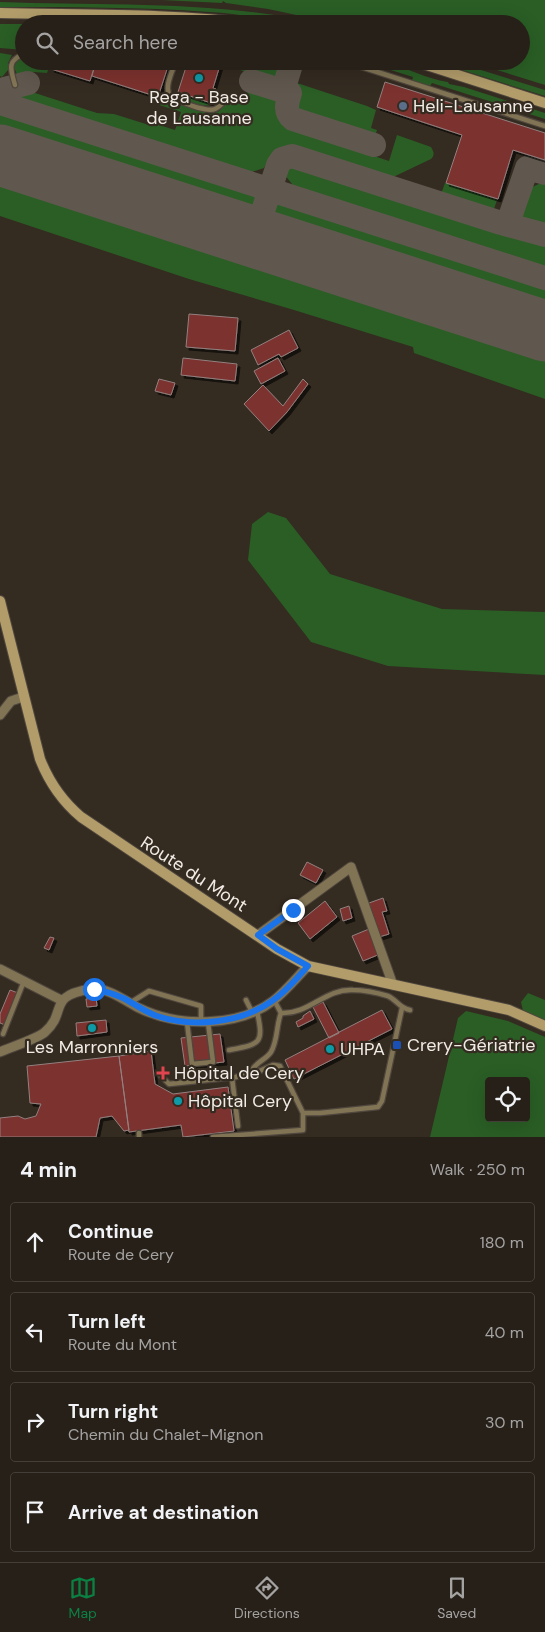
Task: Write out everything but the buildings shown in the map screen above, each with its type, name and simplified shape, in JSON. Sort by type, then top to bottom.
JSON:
[{"type":"main road","points":[[0,13],[47,15]]},
{"type":"main road","points":[[442,70],[545,103]]},
{"type":"main road","name":"Route du Mont","points":[[0,601],[36,746],[46,773],[57,792],[72,810],[104,834],[277,949],[308,966],[509,1010],[545,1026]]},
{"type":"street","points":[[0,715],[11,700],[23,697]]},
{"type":"street","points":[[258,935],[351,867],[393,985]]},
{"type":"street","points":[[0,1052],[44,1034],[53,1023],[62,1000],[74,992],[94,989],[110,992],[156,1016],[176,1021],[204,1022],[229,1019],[254,1012],[274,1000],[308,966]]},
{"type":"street","points":[[0,969],[62,1000]]},
{"type":"lane","points":[[15,59],[12,63],[15,85]]},
{"type":"lane","points":[[173,70],[167,89],[168,96],[171,98],[212,110],[228,98]]},
{"type":"lane","points":[[371,70],[545,126]]},
{"type":"lane","points":[[2,1034],[24,981]]},
{"type":"lane","points":[[281,1013],[295,1012],[331,993],[352,989],[389,997],[402,1008],[410,1010]]},
{"type":"lane","points":[[130,1003],[149,991],[201,1006],[213,1062],[192,1064],[187,1022]]},
{"type":"lane","points":[[229,1050],[252,1046],[256,1044],[260,1037],[260,1030],[254,1012],[246,1000]]},
{"type":"lane","points":[[252,1072],[253,1068],[269,1055],[274,1046],[281,1013],[274,1000]]},
{"type":"lane","points":[[303,1113],[378,1107],[382,1101],[402,1008]]},
{"type":"lane","points":[[160,1076],[169,1084],[232,1078],[252,1072],[255,1073],[273,1065],[280,1066],[303,1113],[303,1130],[212,1137]]},
{"type":"lane","points":[[232,1078],[238,1126]]},
{"type":"green space","points":[[162,0],[545,0],[545,85],[497,70],[530,70],[530,15],[296,15],[223,1],[222,3]]},
{"type":"green space","points":[[0,2],[162,5],[274,15],[239,15],[183,10],[0,7]]},
{"type":"green space","points":[[0,24],[15,24],[15,49],[0,48]]},
{"type":"green space","points":[[0,53],[12,55],[8,63],[8,70],[2,77],[0,76]]},
{"type":"green space","points":[[15,70],[48,70],[47,73],[33,72],[18,77]]},
{"type":"green space","points":[[240,70],[285,70],[282,80],[275,85],[252,79],[253,74]]},
{"type":"green space","points":[[391,70],[409,70],[448,82],[449,84],[464,87],[545,113],[545,119],[432,83],[430,86],[412,81],[413,77]]},
{"type":"green space","points":[[462,70],[481,70],[545,90],[545,96]]},
{"type":"green space","points":[[297,83],[376,110],[371,128],[377,130],[374,139],[367,140],[295,116],[291,106]]},
{"type":"green space","points":[[250,84],[286,96],[285,112],[290,121],[373,149],[371,155],[389,161],[397,135],[431,147],[433,156],[431,159],[389,179],[290,148],[274,154],[264,168],[242,175],[17,103],[9,98],[35,93],[97,113],[114,114],[149,125],[150,122],[175,130],[181,112],[156,104],[159,97],[164,96],[174,103],[173,107],[179,109],[181,105],[211,114],[219,111],[231,99],[244,103]]},
{"type":"green space","points":[[219,90],[218,95],[224,97],[213,104]]},
{"type":"green space","points":[[184,94],[212,105],[204,106],[182,99]]},
{"type":"green space","points":[[0,108],[248,188],[256,197],[256,207],[250,215],[237,216],[0,139]]},
{"type":"green space","points":[[291,164],[513,235],[516,229],[545,238],[545,273],[300,194],[284,174],[286,168]]},
{"type":"green space","points":[[0,172],[545,348],[545,399],[414,353],[413,347],[189,279],[0,216]]},
{"type":"green space","points":[[445,183],[497,200],[493,212],[442,197],[441,194]]},
{"type":"green space","points":[[541,183],[545,184],[545,231],[517,223],[528,189]]},
{"type":"green space","points":[[284,200],[545,284],[545,315],[279,229],[271,222],[270,213],[274,205]]},
{"type":"green space","points":[[268,512],[286,518],[330,574],[442,609],[545,612],[545,675],[388,666],[311,642],[248,560],[252,524]]},
{"type":"green space","points":[[528,993],[545,1000],[545,1020],[523,1011],[521,1002]]},
{"type":"green space","points":[[466,1011],[508,1021],[545,1037],[545,1137],[430,1137],[458,1018]]},
{"type":"taxiway","points":[[251,81],[283,91],[289,70]]},
{"type":"taxiway","points":[[0,90],[28,83]]},
{"type":"taxiway","points":[[283,91],[290,93],[287,110],[293,119],[374,145]]},
{"type":"taxiway","points":[[0,103],[545,278]]},
{"type":"taxiway","points":[[229,229],[239,230],[247,228],[261,217],[278,165],[282,159],[292,156],[501,223],[545,235]]},
{"type":"taxiway","points":[[501,223],[510,217],[527,168],[545,173]]},
{"type":"taxiway","points":[[261,217],[262,227],[266,234],[280,245]]},
{"type":"runway","points":[[0,155],[545,331]]},
{"type":"place","name":"Rega - Base de Lausanne","points":[[199,78]]},
{"type":"place","name":"Heli-Lausanne","points":[[403,106]]},
{"type":"place","name":"Les Marronniers","points":[[92,1028]]},
{"type":"place","name":"Crery-Gériatrie","points":[[397,1045]]},
{"type":"place","name":"UHPA","points":[[330,1049]]},
{"type":"place","name":"Hôpital de Cery","points":[[163,1073]]},
{"type":"place","name":"Hôpital Cery","points":[[178,1101]]},
{"type":"route","points":[[94,989],[110,992],[156,1016],[176,1021],[203,1022],[229,1019],[257,1011],[274,1000],[308,966],[277,949],[258,935],[293,910]]}]
